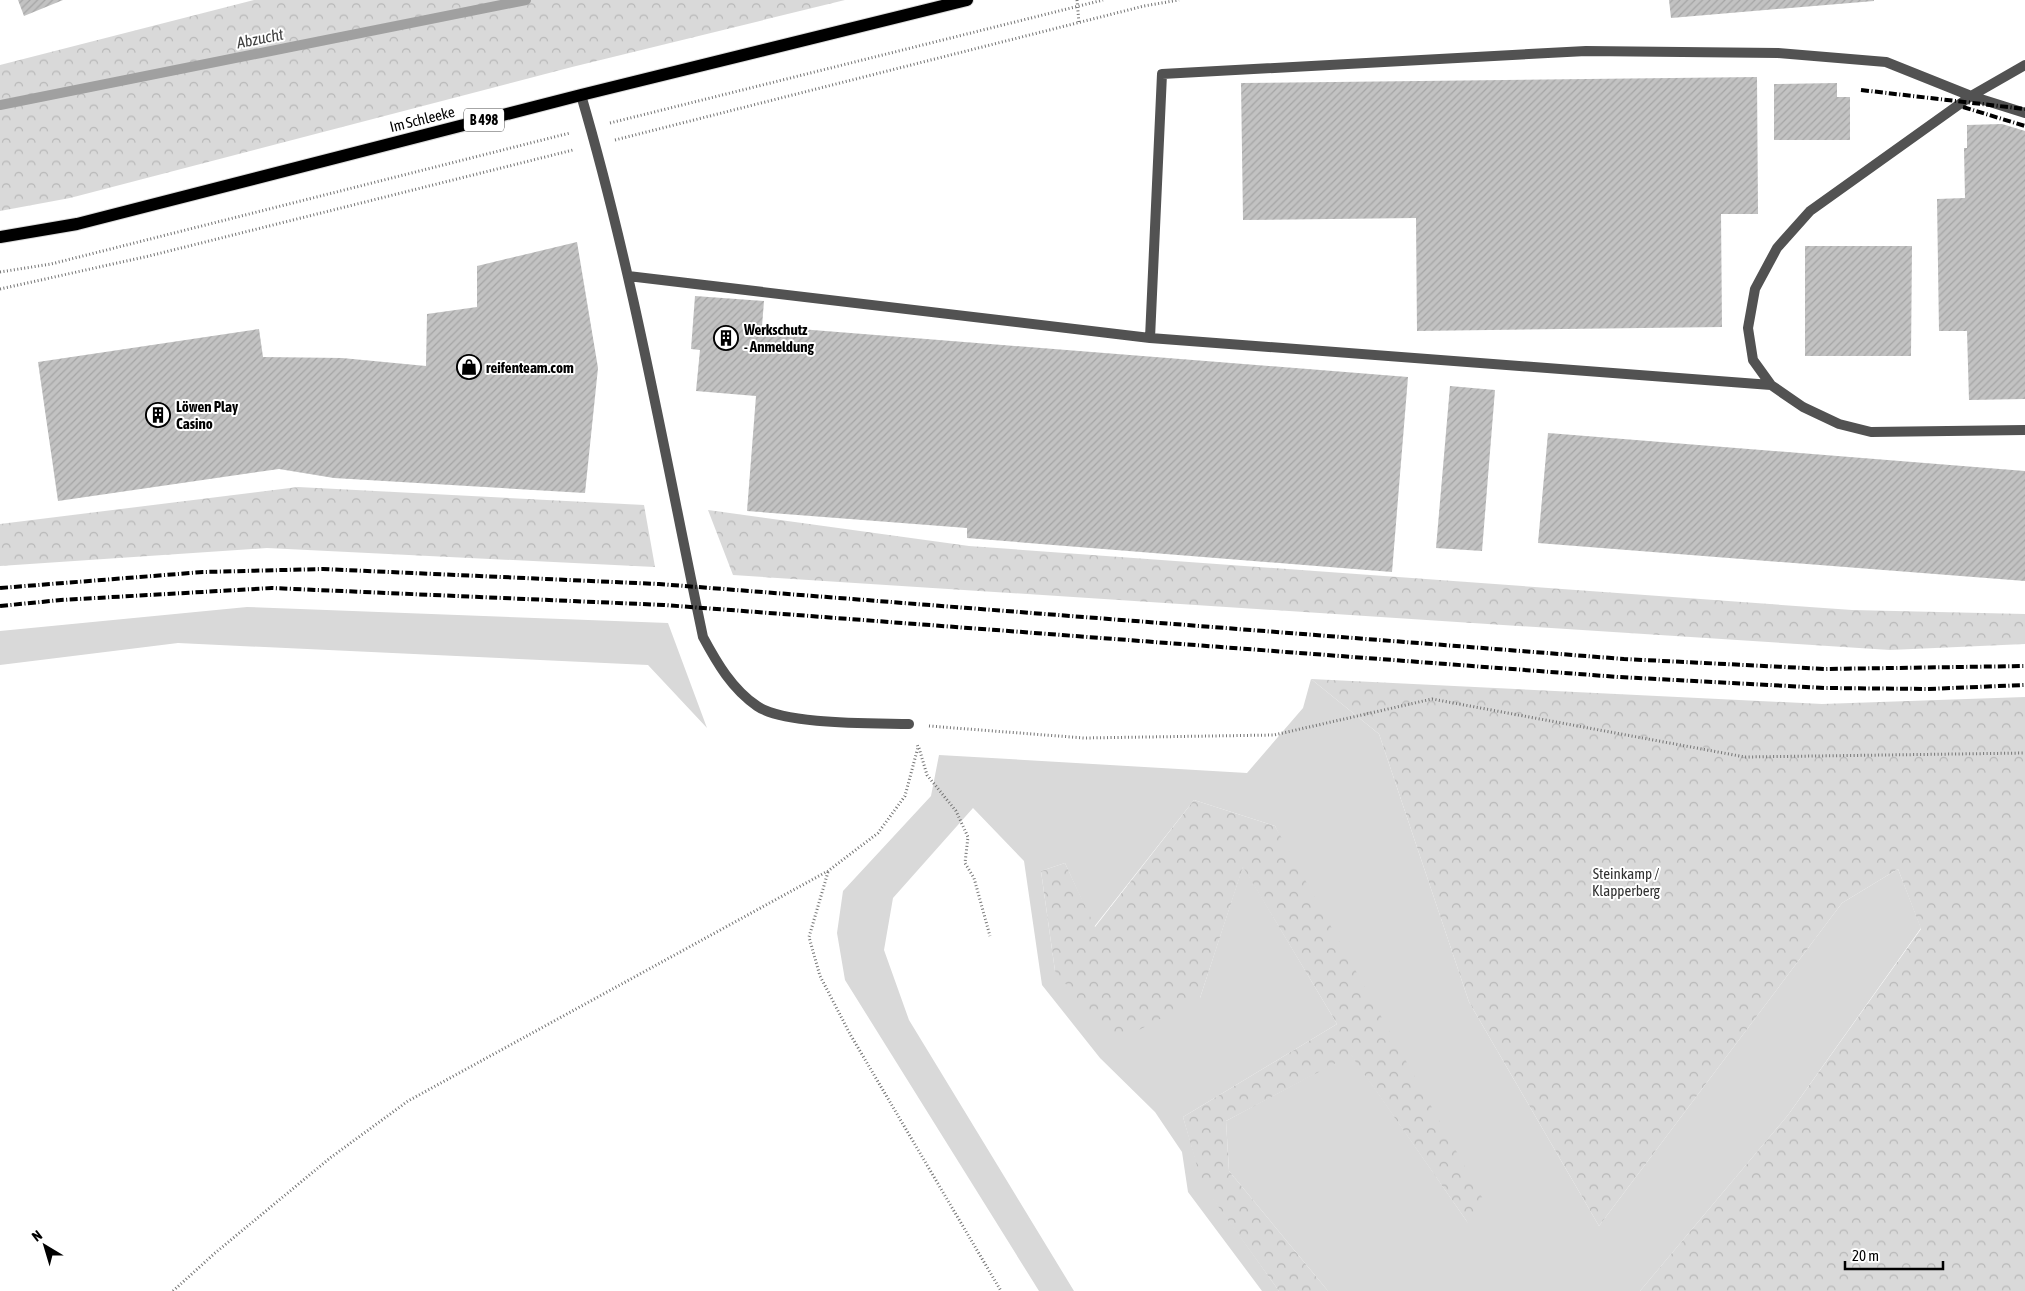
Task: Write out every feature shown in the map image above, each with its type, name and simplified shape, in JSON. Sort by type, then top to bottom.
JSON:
[{"type":"main road","name":"Im Schleeke","points":[[0,237],[77,224],[581,95],[967,0]]},
{"type":"lane","points":[[1150,338],[1162,74],[1586,51],[1778,53],[1886,62],[1971,96],[2025,113]]},
{"type":"lane","points":[[2025,65],[1971,96],[1810,211],[1777,248],[1756,289],[1748,328],[1753,360],[1771,385],[1802,408],[1839,424],[1871,432],[2025,430]]},
{"type":"lane","points":[[581,95],[628,276],[703,637],[716,662],[736,687],[758,707],[793,719],[909,724]]},
{"type":"lane","points":[[628,276],[1150,338],[1771,385]]},
{"type":"path","points":[[1077,0],[1079,24]]},
{"type":"path","points":[[0,272],[51,264],[1103,0]]},
{"type":"path","points":[[990,936],[974,878],[965,863],[968,837],[956,810],[927,775],[909,724],[1084,738],[1274,735],[1432,699],[1745,757],[2025,753]]},
{"type":"path","points":[[173,1291],[330,1158],[408,1101],[828,871],[878,833],[905,796],[918,747]]},
{"type":"path","points":[[828,871],[809,937],[820,976],[850,1034],[1001,1291]]},
{"type":"green space","points":[[254,0],[845,0],[572,67],[70,198],[0,211],[0,65]]},
{"type":"green space","points":[[298,487],[644,505],[655,567],[267,548],[0,566],[0,524]]},
{"type":"green space","points":[[708,510],[969,546],[1852,610],[2025,614],[2025,644],[1890,650],[733,575]]},
{"type":"green space","points":[[247,607],[668,623],[707,728],[648,665],[178,643],[0,665],[0,631]]},
{"type":"green space","points":[[1311,679],[1379,734],[1469,1002],[1599,1226],[1842,903],[1898,869],[1921,928],[1788,1115],[1640,1291],[1328,1291],[1229,1171],[1226,1121],[1351,1054],[1468,1223],[1275,826],[1194,800],[1094,927],[1065,863],[1041,871],[1055,971],[1200,998],[1243,866],[1337,1024],[1183,1117],[1203,1184],[1279,1291],[1262,1291],[1188,1192],[1182,1152],[1155,1112],[1100,1058],[1042,985],[1024,861],[973,808],[893,898],[884,950],[909,1020],[1074,1291],[1039,1291],[845,980],[837,933],[843,891],[931,796],[939,755],[1247,773],[1303,708]]},
{"type":"green space","name":"Steinkamp / Klapperberg","points":[[1311,679],[1822,704],[2025,697],[2025,1291],[1640,1291],[1788,1115],[1921,929],[1898,869],[1842,903],[1599,1226],[1469,1002],[1379,734]]},
{"type":"green space","points":[[1194,800],[1275,826],[1488,1208],[1468,1223],[1351,1055],[1226,1121],[1229,1171],[1328,1291],[1279,1291],[1202,1184],[1183,1117],[1337,1024],[1243,867],[1200,998],[1114,1043],[1055,971],[1041,871],[1065,863],[1095,927]]},
{"type":"building","points":[[18,0],[63,0],[24,16]]},
{"type":"building","points":[[1669,0],[1874,0],[1874,1],[1671,18]]},
{"type":"building","points":[[1757,77],[1758,214],[1721,214],[1722,327],[1417,331],[1416,218],[1243,220],[1241,83]]},
{"type":"building","points":[[1837,83],[1837,97],[1850,97],[1850,140],[1774,140],[1774,84]]},
{"type":"building","points":[[2002,124],[2025,131],[2025,399],[1969,400],[1967,331],[1939,331],[1937,199],[1965,198],[1964,148],[1967,148],[1967,125]]},
{"type":"building","points":[[577,242],[598,368],[585,493],[334,478],[279,469],[58,501],[38,362],[259,329],[263,357],[342,358],[426,366],[427,314],[477,307],[477,266]]},
{"type":"building","points":[[1805,246],[1912,246],[1911,356],[1805,356]]},
{"type":"building","points":[[695,296],[764,301],[762,326],[1408,377],[1392,572],[967,538],[967,528],[747,511],[756,396],[696,391],[700,350],[691,349]]},
{"type":"building","points":[[1450,386],[1495,390],[1482,551],[1436,548]]},
{"type":"building","points":[[1548,433],[2025,471],[2025,581],[1538,543]]},
{"type":"waterway","name":"Abzucht","points":[[0,105],[526,0]]},
{"type":"railway","points":[[1861,90],[2025,109]]},
{"type":"railway","points":[[1963,107],[2025,126]]},
{"type":"railway","points":[[0,588],[203,572],[323,569],[659,584],[1624,659],[1825,669],[2025,666]]},
{"type":"railway","points":[[0,606],[61,600],[272,588],[664,605],[1618,677],[1826,688],[1927,689],[2025,685]]},
{"type":"place","name":"Werkschutz - Anmeldung","points":[[726,338]]},
{"type":"place","name":"reifenteam.com","points":[[469,367]]},
{"type":"place","name":"Löwen Play Casino","points":[[158,415]]}]
